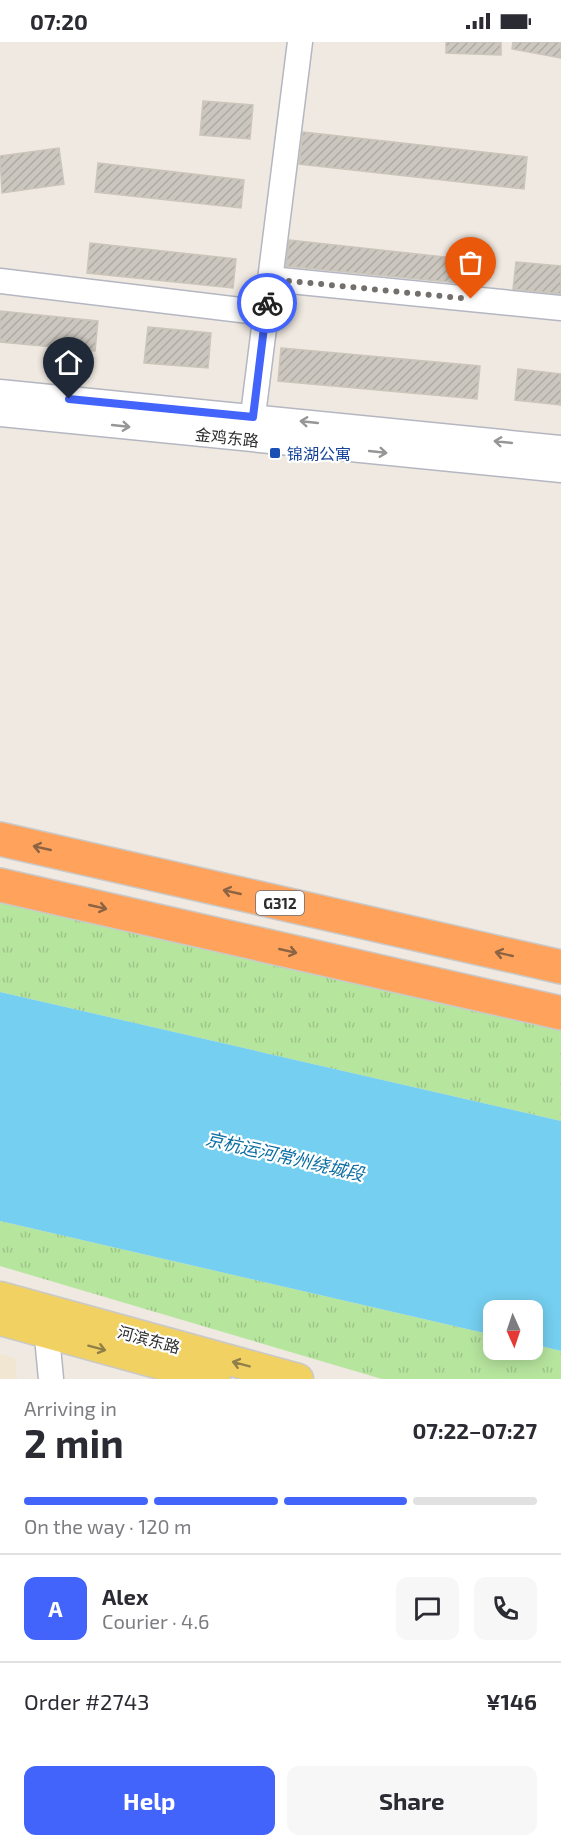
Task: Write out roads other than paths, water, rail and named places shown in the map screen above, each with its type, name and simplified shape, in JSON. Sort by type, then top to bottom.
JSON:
[{"type":"highway","name":"G312","points":[[0,839],[561,967]]},
{"type":"highway","points":[[0,885],[561,1013]]},
{"type":"main road","name":"河滨东路","points":[[0,1297],[46,1322],[215,1379]]},
{"type":"main road","name":"河滨东路","points":[[0,1320],[46,1322],[298,1379]]},
{"type":"street","points":[[251,428],[300,42]]},
{"type":"street","points":[[270,279],[561,308]]},
{"type":"street","points":[[0,281],[266,313]]},
{"type":"street","name":"金鸡东路","points":[[0,392],[561,470]]},
{"type":"street","name":"金鸡东路","points":[[0,414],[561,448]]},
{"type":"street","points":[[46,1322],[51,1379]]},
{"type":"water","name":"京杭运河常州绕城段","points":[[0,992],[561,1121],[561,1351],[543,1346],[543,1300],[483,1300],[483,1333],[0,1221]]},
{"type":"place","name":"锦湖公寓","points":[[275,453]]}]
